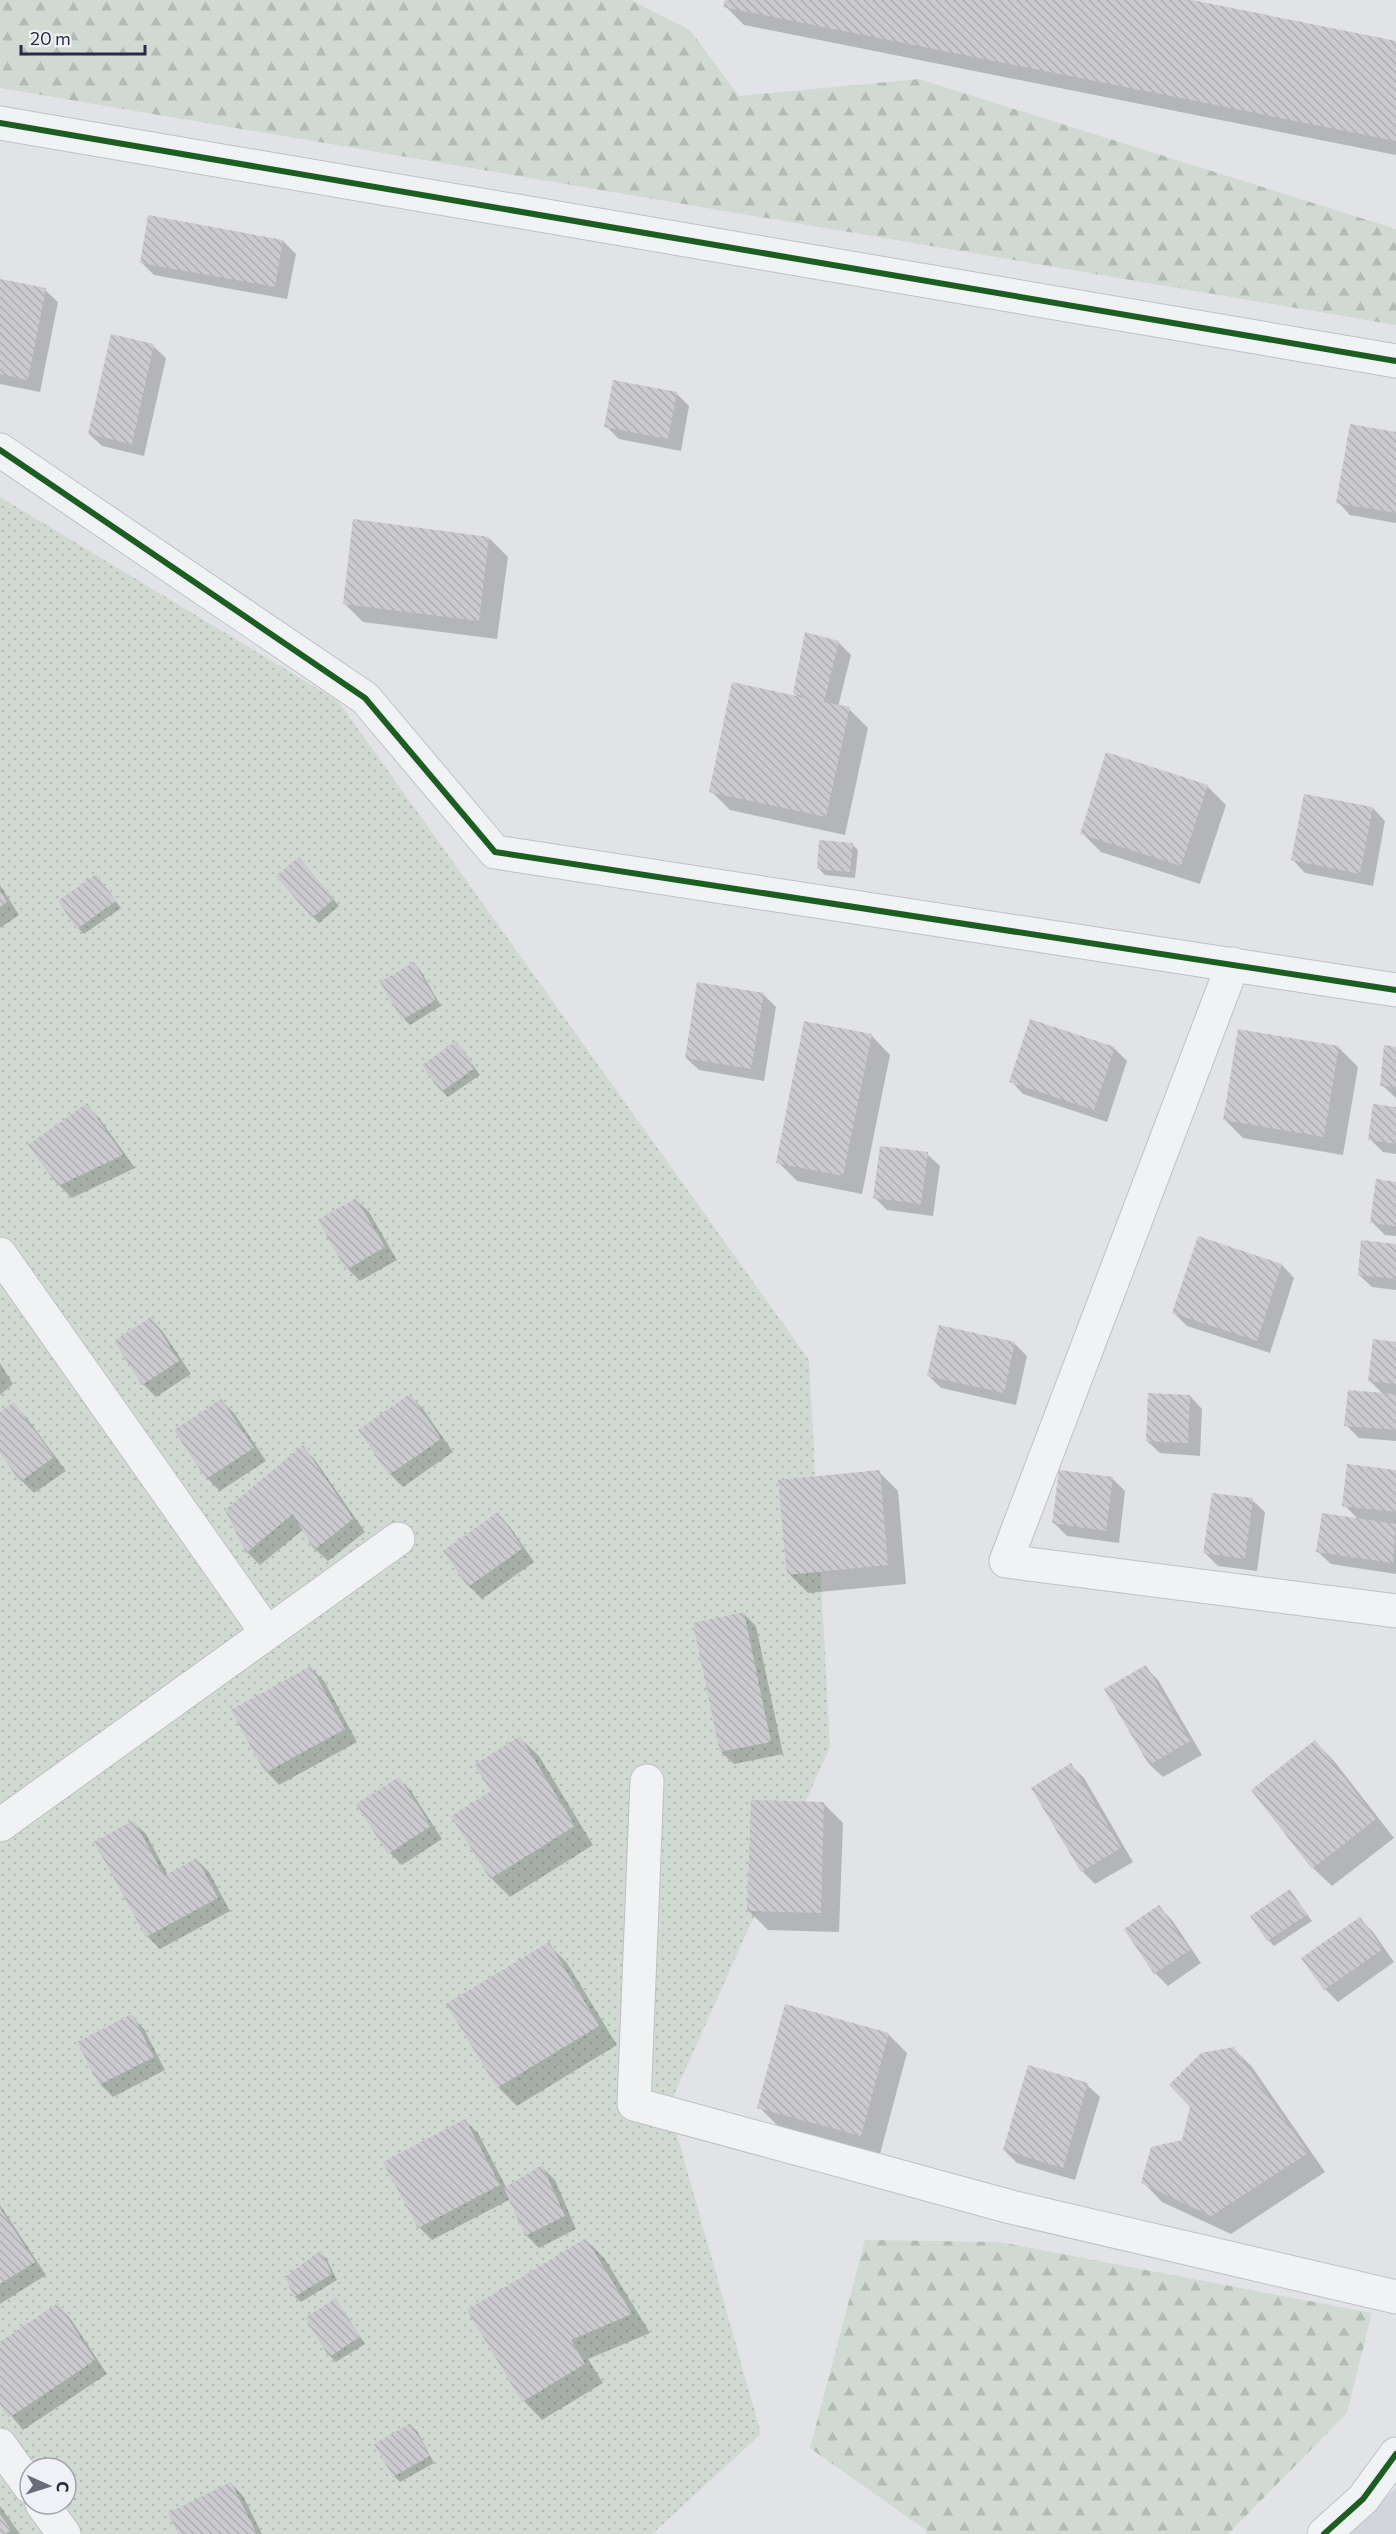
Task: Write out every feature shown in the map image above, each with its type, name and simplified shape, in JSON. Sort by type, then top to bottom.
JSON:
[{"type":"street","points":[[0,123],[1396,361]]},
{"type":"street","points":[[0,450],[365,698],[495,852],[1396,990]]},
{"type":"street","points":[[1233,964],[1006,1561],[1396,1611]]},
{"type":"street","points":[[0,1254],[267,1633]]},
{"type":"street","points":[[0,1825],[398,1539]]},
{"type":"street","points":[[647,1781],[634,2104],[1011,2207],[1396,2297]]},
{"type":"street","points":[[0,2445],[18,2470]]},
{"type":"street","points":[[1324,2534],[1363,2499],[1396,2454]]},
{"type":"street","points":[[51,2516],[64,2534]]},
{"type":"shaded area","points":[[1396,2488],[1396,2534],[1345,2534]]},
{"type":"green space","points":[[0,0],[631,0],[690,30],[739,96],[919,79],[1396,229],[1396,325],[0,88]]},
{"type":"green space","points":[[0,497],[338,701],[809,1360],[830,1747],[669,2106],[761,2434],[652,2534],[0,2534]]},
{"type":"green space","points":[[865,2240],[999,2242],[1372,2313],[1347,2413],[1228,2534],[925,2534],[927,2531],[810,2448]]},
{"type":"building","points":[[725,0],[1192,0],[1396,41],[1396,141],[723,7]]},
{"type":"building","points":[[148,215],[283,240],[275,287],[140,263]]},
{"type":"building","points":[[0,279],[46,288],[28,380],[0,374]]},
{"type":"building","points":[[111,334],[154,344],[132,444],[88,434]]},
{"type":"building","points":[[613,380],[677,392],[668,439],[604,427]]},
{"type":"building","points":[[1350,424],[1396,432],[1396,513],[1336,503]]},
{"type":"building","points":[[353,519],[489,537],[479,621],[343,604]]},
{"type":"building","points":[[805,632],[839,641],[824,702],[850,707],[826,817],[709,792],[732,682],[815,700],[793,693]]},
{"type":"building","points":[[1106,752],[1208,785],[1181,866],[1080,834]]},
{"type":"building","points":[[1304,794],[1373,807],[1360,874],[1291,860]]},
{"type":"building","points":[[819,840],[853,843],[850,872],[817,869]]},
{"type":"building","points":[[299,857],[334,899],[312,918],[276,876]]},
{"type":"building","points":[[96,874],[116,901],[77,929],[58,901]]},
{"type":"building","points":[[0,890],[7,902],[0,907]]},
{"type":"building","points":[[414,962],[436,1000],[402,1020],[380,982]]},
{"type":"building","points":[[697,982],[764,993],[751,1069],[685,1058]]},
{"type":"building","points":[[1030,1019],[1115,1047],[1094,1110],[1009,1082]]},
{"type":"building","points":[[804,1021],[872,1034],[843,1176],[776,1163]]},
{"type":"building","points":[[1238,1029],[1339,1046],[1324,1137],[1223,1120]]},
{"type":"building","points":[[456,1041],[475,1068],[441,1092],[422,1065]]},
{"type":"building","points":[[1384,1045],[1396,1047],[1396,1087],[1380,1086]]},
{"type":"building","points":[[87,1103],[123,1155],[58,1186],[28,1145]]},
{"type":"building","points":[[1373,1104],[1396,1107],[1396,1144],[1368,1140]]},
{"type":"building","points":[[880,1146],[928,1152],[921,1204],[873,1198]]},
{"type":"building","points":[[1376,1179],[1396,1182],[1396,1226],[1370,1223]]},
{"type":"building","points":[[356,1198],[385,1247],[346,1270],[318,1220]]},
{"type":"building","points":[[1198,1236],[1282,1264],[1257,1341],[1172,1313]]},
{"type":"building","points":[[1361,1240],[1396,1244],[1396,1279],[1358,1275]]},
{"type":"building","points":[[151,1317],[179,1361],[142,1385],[114,1341]]},
{"type":"building","points":[[939,1325],[1015,1342],[1004,1393],[927,1376]]},
{"type":"building","points":[[1373,1339],[1396,1342],[1396,1384],[1368,1381]]},
{"type":"building","points":[[1348,1390],[1396,1394],[1396,1430],[1344,1426]]},
{"type":"building","points":[[1148,1393],[1190,1395],[1188,1443],[1146,1441]]},
{"type":"building","points":[[410,1394],[441,1439],[389,1475],[358,1430]]},
{"type":"building","points":[[221,1399],[254,1448],[206,1479],[174,1430]]},
{"type":"building","points":[[14,1402],[54,1457],[20,1482],[0,1453],[0,1412]]},
{"type":"building","points":[[303,1445],[353,1519],[314,1550],[293,1514],[246,1553],[225,1510]]},
{"type":"building","points":[[1347,1464],[1396,1470],[1396,1512],[1342,1506]]},
{"type":"building","points":[[880,1470],[888,1565],[787,1575],[778,1480]]},
{"type":"building","points":[[1059,1470],[1113,1477],[1106,1531],[1052,1523]]},
{"type":"building","points":[[1212,1493],[1253,1498],[1245,1559],[1203,1553]]},
{"type":"building","points":[[498,1512],[523,1548],[468,1587],[443,1551]]},
{"type":"building","points":[[1322,1513],[1396,1524],[1393,1563],[1316,1552]]},
{"type":"building","points":[[744,1612],[771,1742],[720,1752],[693,1623]]},
{"type":"building","points":[[1146,1665],[1190,1741],[1149,1765],[1104,1689]]},
{"type":"building","points":[[311,1666],[345,1729],[265,1773],[231,1710]]},
{"type":"building","points":[[520,1736],[575,1826],[490,1879],[451,1816],[491,1791],[474,1765]]},
{"type":"building","points":[[1315,1740],[1376,1819],[1312,1869],[1251,1790]]},
{"type":"building","points":[[1071,1763],[1121,1848],[1081,1872],[1031,1788]]},
{"type":"building","points":[[399,1777],[431,1826],[388,1854],[356,1804]]},
{"type":"building","points":[[751,1800],[824,1802],[821,1913],[747,1911]]},
{"type":"building","points":[[134,1820],[164,1876],[197,1858],[218,1898],[146,1937],[94,1842]]},
{"type":"building","points":[[1290,1889],[1307,1915],[1267,1941],[1250,1916]]},
{"type":"building","points":[[1159,1905],[1190,1950],[1154,1974],[1124,1929]]},
{"type":"building","points":[[1360,1917],[1383,1949],[1324,1990],[1301,1958]]},
{"type":"building","points":[[549,1942],[599,2026],[497,2088],[446,2004]]},
{"type":"building","points":[[785,2004],[889,2033],[861,2136],[757,2108]]},
{"type":"building","points":[[132,2014],[154,2057],[99,2085],[77,2042]]},
{"type":"building","points":[[1234,2047],[1308,2153],[1211,2216],[1141,2183],[1151,2147],[1182,2140],[1190,2107],[1169,2085],[1201,2053]]},
{"type":"building","points":[[1028,2065],[1088,2083],[1063,2168],[1003,2150]]},
{"type":"building","points":[[465,2119],[500,2185],[418,2228],[383,2162]]},
{"type":"building","points":[[542,2165],[565,2216],[525,2236],[504,2188]]},
{"type":"building","points":[[0,2208],[35,2262],[0,2284]]},
{"type":"building","points":[[586,2238],[632,2314],[571,2340],[585,2364],[522,2402],[467,2310]]},
{"type":"building","points":[[321,2250],[332,2274],[294,2297],[285,2277]]},
{"type":"building","points":[[336,2298],[360,2337],[329,2357],[305,2318]]},
{"type":"building","points":[[58,2303],[95,2360],[9,2418],[0,2405],[0,2342]]},
{"type":"building","points":[[411,2423],[430,2456],[393,2477],[374,2444]]},
{"type":"building","points":[[231,2482],[257,2534],[179,2534],[168,2513]]},
{"type":"building","points":[[0,2514],[11,2530],[6,2534],[0,2534]]},
{"type":"cycle path","points":[[0,123],[1396,361]]},
{"type":"cycle path","points":[[0,450],[365,698],[495,852],[1396,990]]},
{"type":"cycle path","points":[[1324,2534],[1363,2499],[1396,2454]]}]
